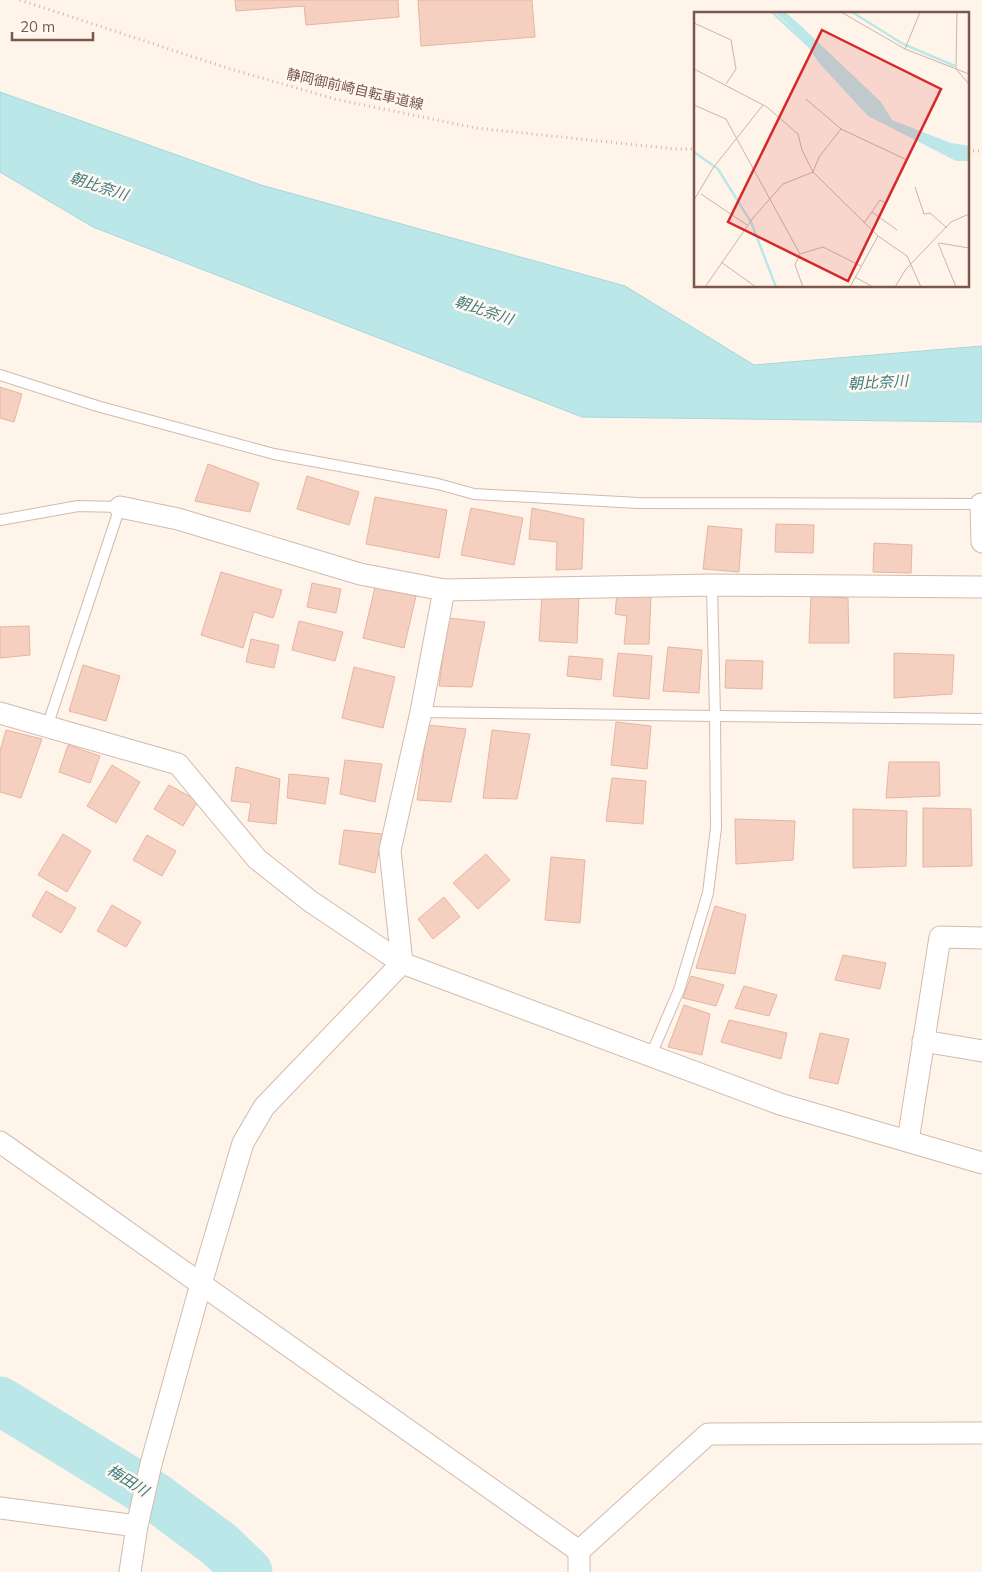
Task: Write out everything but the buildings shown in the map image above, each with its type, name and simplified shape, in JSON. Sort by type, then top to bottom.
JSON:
[{"type":"street","points":[[981,504],[982,542]]},
{"type":"street","points":[[120,507],[178,519],[360,574],[444,590],[712,585],[982,587]]},
{"type":"street","points":[[130,1572],[137,1526],[151,1464],[243,1143],[264,1107],[402,963],[390,850],[421,712],[444,590]]},
{"type":"street","points":[[0,713],[178,764],[257,860],[310,901],[402,963],[780,1104],[982,1163]]},
{"type":"street","points":[[908,1141],[940,937],[982,938]]},
{"type":"street","points":[[923,1041],[982,1052]]},
{"type":"street","points":[[0,1142],[202,1284],[579,1561],[708,1434],[982,1433]]},
{"type":"street","points":[[0,1508],[137,1526]]},
{"type":"lane","points":[[0,375],[97,406],[274,454],[438,484],[474,494],[638,503],[981,504]]},
{"type":"lane","points":[[0,520],[78,506],[120,507],[47,727]]},
{"type":"lane","points":[[651,1055],[679,990],[708,893],[716,828],[712,585]]},
{"type":"lane","points":[[421,712],[982,718]]},
{"type":"path","name":"静岡御前崎自転車道線","points":[[20,0],[227,68],[335,99],[476,128],[675,149],[694,149]]},
{"type":"water","name":"朝比奈川","points":[[0,92],[261,185],[625,286],[754,365],[982,346],[982,422],[582,417],[93,227],[0,172]]},
{"type":"waterway","name":"梅田川","points":[[0,1401],[154,1496],[220,1545],[248,1572]]}]
